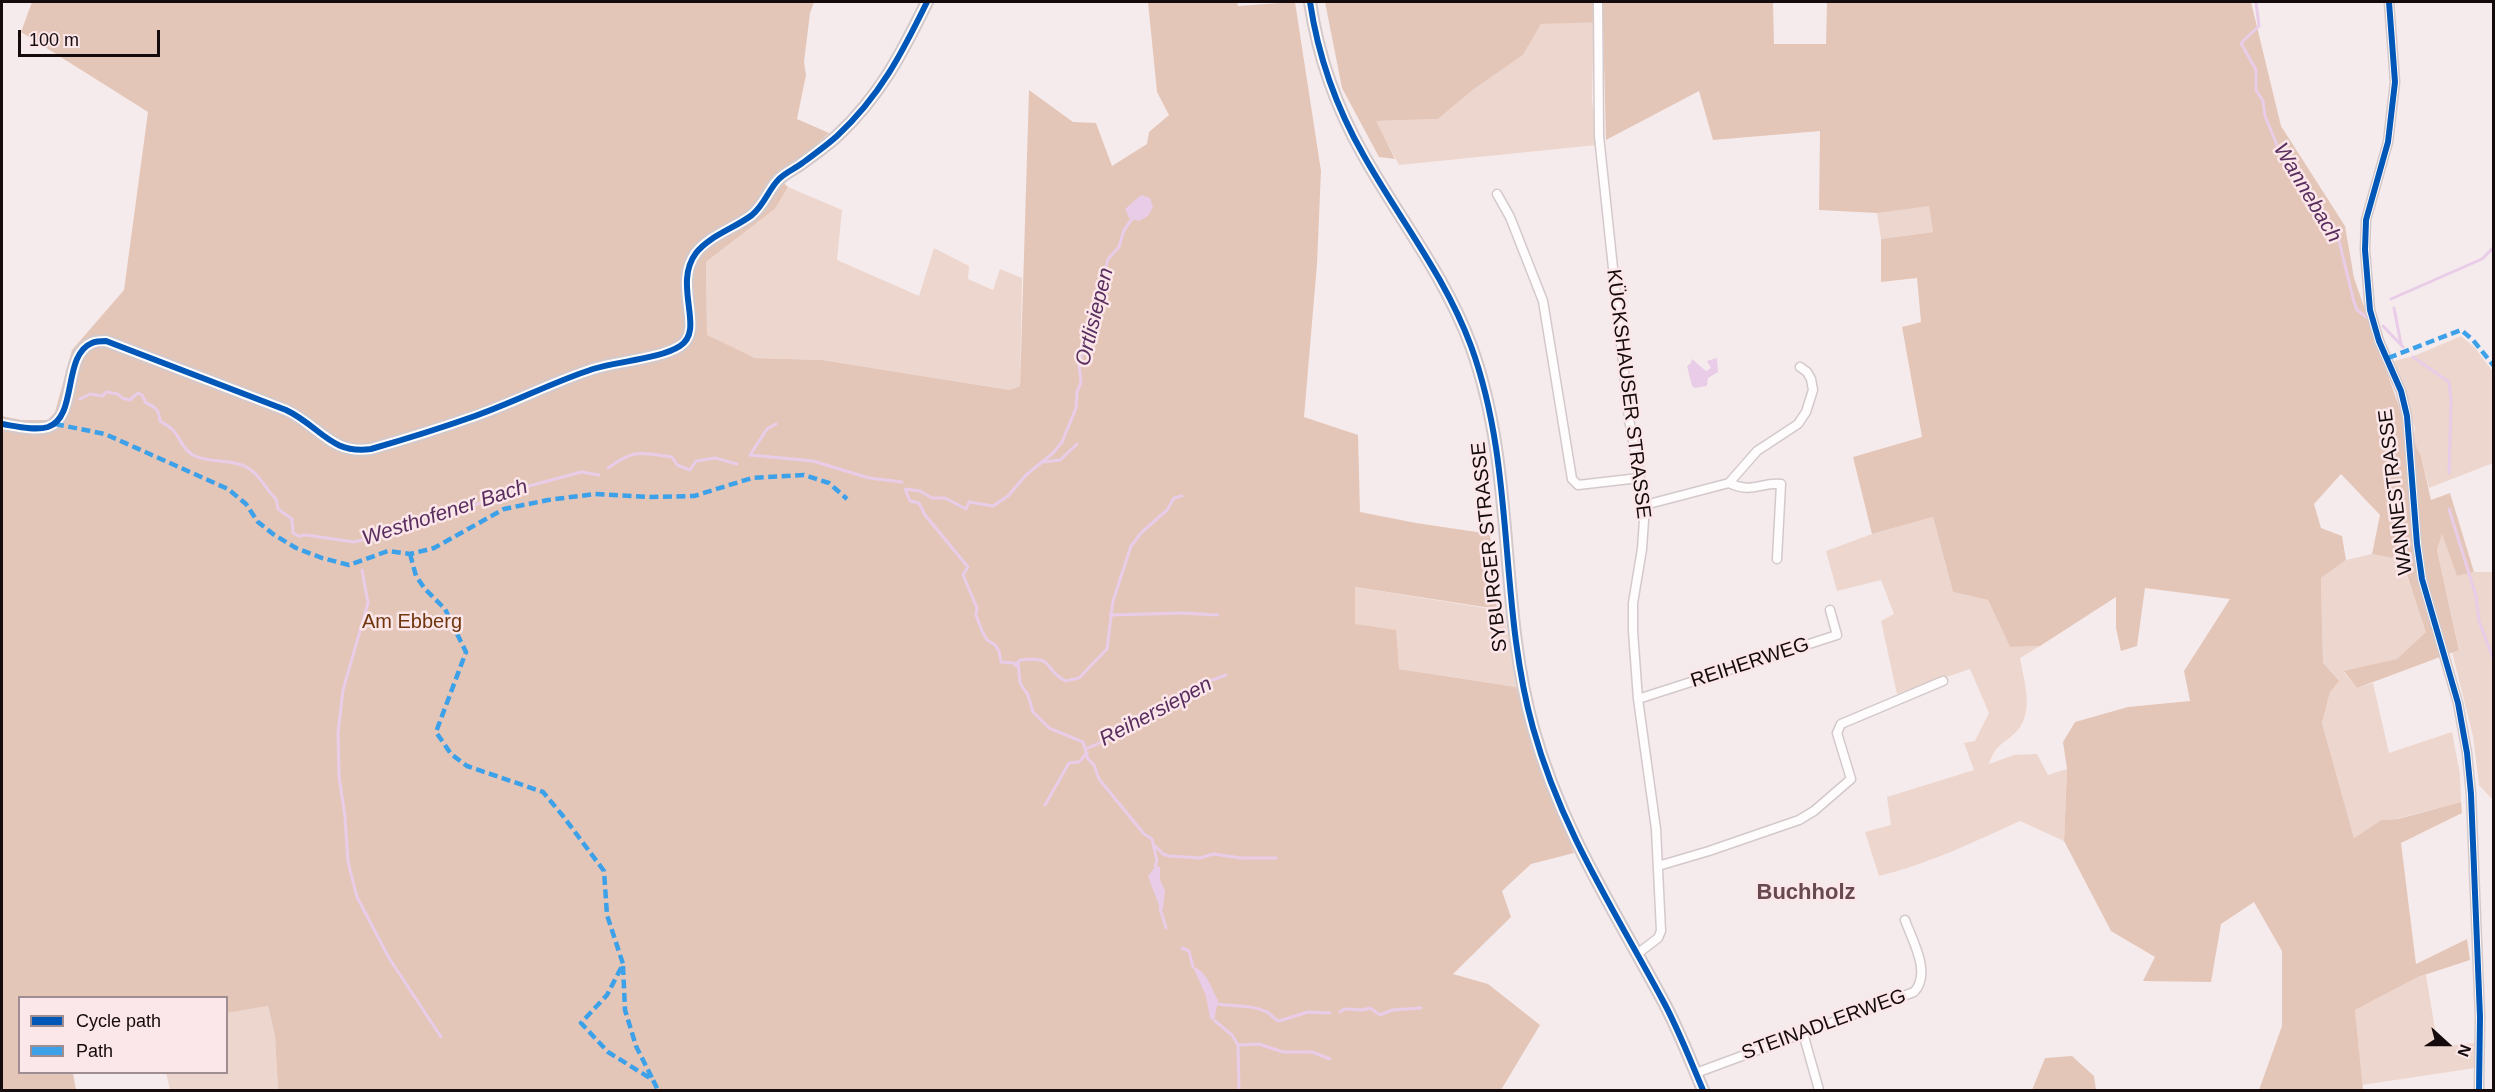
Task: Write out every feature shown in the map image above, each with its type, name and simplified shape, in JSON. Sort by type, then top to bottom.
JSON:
[{"type":"street","points":[[2,424],[43,428],[55,424],[62,415],[82,349],[92,343],[106,341],[302,417],[340,448],[355,451],[371,449],[475,416],[590,370],[667,352],[682,345],[690,335],[691,325],[685,283],[688,267],[696,253],[707,243],[752,215],[766,200],[779,179],[836,137],[867,106],[903,51],[927,2]]},
{"type":"street","name":"SYBURGER STRASSE","points":[[1310,2],[1322,56],[1342,114],[1370,166],[1441,280],[1476,360],[1489,404],[1499,456],[1513,623],[1520,669],[1546,769],[1568,826],[1662,998],[1703,1090]]},
{"type":"street","name":"KÜCKSHAUSER STRASSE","points":[[1598,2],[1599,136],[1628,408],[1645,505],[1642,549],[1632,617],[1638,699],[1651,792],[1658,866],[1661,931],[1658,938],[1637,954]]},
{"type":"street","name":"WANNESTRASSE","points":[[2389,2],[2395,82],[2388,141],[2366,220],[2369,300],[2374,328],[2392,369],[2407,416],[2422,579],[2458,703],[2468,753],[2480,1017],[2479,1090]]},
{"type":"street","points":[[1497,194],[1510,217],[1543,301],[1574,483],[1639,478]]},
{"type":"street","points":[[1729,483],[1757,451],[1798,424],[1806,412],[1813,390],[1811,379],[1800,367]]},
{"type":"street","points":[[1645,505],[1729,483],[1753,489],[1774,483],[1781,484],[1778,559]]},
{"type":"street","name":"REIHERWEG","points":[[1638,699],[1837,635],[1830,610]]},
{"type":"street","points":[[1658,866],[1785,826],[1814,811],[1851,779],[1837,733],[1841,724],[1943,681]]},
{"type":"street","name":"STEINADLERWEG","points":[[1696,1073],[1914,992],[1919,987],[1922,974],[1905,920]]},
{"type":"street","points":[[1803,1033],[1819,1090]]},
{"type":"shaded area","points":[[1594,21],[1592,99],[1597,145],[1399,165],[1375,121],[1438,119],[1474,89],[1523,55],[1541,24]]},
{"type":"shaded area","points":[[788,187],[842,210],[837,260],[919,296],[934,248],[969,266],[968,279],[993,290],[1000,269],[1022,278],[1020,386],[1010,390],[822,360],[755,358],[707,336],[706,262],[775,209]]},
{"type":"shaded area","points":[[1141,195],[1150,198],[1153,207],[1148,216],[1139,221],[1129,218],[1125,209]]},
{"type":"shaded area","points":[[1929,205],[1933,232],[1881,239],[1877,213]]},
{"type":"shaded area","points":[[2461,336],[2475,348],[2493,372],[2493,463],[2429,488],[2421,456],[2413,440],[2415,428],[2394,361],[2414,356]]},
{"type":"shaded area","points":[[1717,358],[1718,372],[1708,378],[1707,386],[1695,388],[1692,386],[1687,366],[1692,359],[1706,371],[1711,368],[1707,361]]},
{"type":"shaded area","points":[[1933,517],[1953,592],[1988,600],[2010,647],[2040,646],[2020,658],[2027,696],[2022,724],[1997,748],[1989,764],[2014,755],[2037,754],[2048,775],[2067,769],[2064,841],[2020,821],[1933,859],[1879,876],[1865,832],[1891,825],[1887,797],[1974,770],[1964,743],[1975,741],[1989,713],[1970,669],[1897,694],[1881,621],[1894,614],[1881,580],[1837,591],[1826,551],[1872,534]]},
{"type":"shaded area","points":[[2442,533],[2457,576],[2474,572],[2493,572],[2493,800],[2479,785],[2473,736],[2452,652],[2459,649],[2437,550]]},
{"type":"shaded area","points":[[2372,554],[2401,560],[2427,632],[2397,659],[2344,672],[2357,688],[2373,683],[2389,753],[2452,732],[2460,774],[2461,802],[2396,819],[2381,820],[2354,838],[2322,723],[2330,692],[2323,663],[2321,578],[2346,560]]},
{"type":"shaded area","points":[[1354,587],[1504,611],[1516,687],[1399,669],[1355,624]]},
{"type":"shaded area","points":[[1156,866],[1160,867],[1160,880],[1165,891],[1163,909],[1160,908],[1148,876]]},
{"type":"shaded area","points":[[1193,967],[1202,972],[1218,1000],[1214,1021],[1210,1018],[1206,996]]},
{"type":"shaded area","points":[[2426,975],[2438,1047],[2474,1043],[2475,1068],[2362,1085],[2355,1010]]},
{"type":"shaded area","points":[[268,1006],[275,1036],[278,1090],[170,1090],[166,1074],[228,1074],[228,1013]]},
{"type":"green space","name":"Am Ebberg","points":[[32,2],[814,2],[810,13],[804,62],[806,75],[797,119],[829,133],[779,178],[788,187],[775,209],[706,262],[707,335],[755,358],[822,360],[1010,390],[1020,386],[1029,90],[1073,122],[1096,123],[1112,166],[1147,144],[1149,132],[1169,115],[1157,92],[1148,2],[1237,2],[1238,6],[1295,2],[1321,171],[1317,264],[1304,417],[1358,435],[1360,512],[1490,534],[1497,609],[1355,587],[1355,624],[1396,630],[1399,669],[1516,687],[1533,748],[1574,853],[1531,864],[1502,891],[1511,917],[1453,974],[1488,984],[1540,1025],[1501,1090],[278,1090],[275,1036],[268,1006],[228,1013],[228,996],[18,996],[18,1074],[73,1074],[76,1090],[2,1090],[2,416],[21,420],[48,420],[55,412],[72,350],[124,290],[148,112],[21,32]]},
{"type":"green space","points":[[1325,2],[1773,2],[1774,44],[1826,44],[1827,2],[2251,2],[2281,126],[2345,226],[2354,278],[2404,421],[2421,456],[2431,500],[2450,493],[2474,572],[2457,576],[2442,534],[2437,550],[2459,650],[2357,688],[2344,671],[2397,659],[2426,632],[2402,560],[2372,554],[2380,515],[2341,474],[2314,504],[2321,528],[2342,536],[2346,560],[2321,578],[2323,663],[2339,681],[2330,692],[2322,723],[2354,838],[2381,820],[2398,819],[2461,802],[2462,813],[2401,843],[2416,964],[2467,939],[2470,960],[2418,977],[2355,1010],[2363,1090],[2259,1090],[2282,1026],[2282,951],[2254,902],[2221,924],[2211,982],[2143,981],[2155,957],[2111,931],[2064,841],[2067,769],[2063,742],[2075,722],[2128,707],[2190,701],[2184,671],[2230,599],[2145,588],[2137,646],[2121,651],[2116,628],[2116,597],[2040,646],[2010,647],[1988,600],[1953,592],[1933,517],[1872,534],[1853,457],[1922,437],[1902,327],[1921,322],[1917,278],[1881,282],[1881,239],[1933,232],[1929,206],[1877,213],[1819,210],[1820,131],[1713,140],[1699,91],[1606,140],[1603,22],[1541,24],[1523,55],[1474,89],[1438,119],[1376,121],[1395,159],[1379,157],[1342,88]]},
{"type":"green space","points":[[2072,1056],[2094,1076],[2096,1090],[2032,1090],[2045,1058]]},
{"type":"waterway","name":"Wannebach","points":[[2256,2],[2259,26],[2241,43],[2256,70],[2256,90],[2263,101],[2265,116],[2282,157],[2296,168],[2302,187],[2311,191],[2315,205],[2324,215],[2327,228],[2339,241],[2357,310],[2369,319]]},
{"type":"waterway","name":"Ortlisiepen","points":[[905,489],[920,491],[932,498],[945,498],[966,509],[969,502],[993,506],[1008,496],[1026,475],[1053,453],[1062,442],[1076,408],[1077,392],[1081,383],[1079,364],[1088,337],[1088,329],[1094,322],[1098,310],[1108,259],[1119,247],[1124,230],[1132,219]]},
{"type":"waterway","points":[[2391,299],[2482,259],[2494,247]]},
{"type":"waterway","points":[[2394,308],[2401,344]]},
{"type":"waterway","name":"Wannebach","points":[[2383,326],[2403,347]]},
{"type":"waterway","name":"Wannebach","points":[[2413,357],[2449,382],[2451,400],[2449,473]]},
{"type":"waterway","name":"Westhofener Bach","points":[[80,399],[90,394],[103,396],[106,392],[118,394],[130,400],[138,393],[142,395],[146,403],[156,409],[160,421],[172,429],[193,455],[242,465],[253,471],[276,499],[278,509],[292,519],[293,533],[299,536],[354,542],[413,527],[522,488],[581,472],[599,475]]},
{"type":"waterway","name":"Westhofener Bach","points":[[776,424],[767,429],[750,455],[813,461],[869,478],[902,482]]},
{"type":"waterway","points":[[1043,462],[1060,460],[1077,444]]},
{"type":"waterway","name":"Westhofener Bach","points":[[608,468],[625,457],[639,454],[672,457],[677,465],[690,470],[696,461],[715,458],[737,464]]},
{"type":"waterway","name":"Westhofener Bach","points":[[905,489],[910,501],[919,503],[925,515],[968,567],[963,575],[977,608],[976,615],[982,631],[987,640],[999,651],[1001,662],[1014,663],[1016,666],[1018,663],[1020,683],[1028,695],[1033,712],[1049,728],[1083,742],[1088,759],[1094,765],[1099,779],[1144,834],[1152,839],[1157,861],[1155,866]]},
{"type":"waterway","points":[[1017,663],[1020,660],[1040,660],[1048,664],[1058,676],[1066,681],[1079,678],[1107,649],[1113,601],[1131,546],[1142,532],[1167,510],[1174,498],[1182,496]]},
{"type":"waterway","name":"Wannebach","points":[[2449,509],[2476,596],[2479,621],[2494,661]]},
{"type":"waterway","points":[[362,570],[368,603],[343,690],[338,732],[339,776],[348,862],[357,897],[389,958],[441,1037]]},
{"type":"waterway","points":[[1110,615],[1182,613],[1218,615]]},
{"type":"waterway","name":"Reihersiepen","points":[[1086,749],[1126,731],[1140,718],[1193,687],[1226,675]]},
{"type":"waterway","points":[[1045,805],[1069,763],[1079,762],[1087,753]]},
{"type":"waterway","points":[[1154,845],[1163,854],[1169,856],[1200,858],[1213,854],[1241,858],[1276,858]]},
{"type":"waterway","name":"Westhofener Bach","points":[[1160,908],[1166,928]]},
{"type":"waterway","name":"Westhofener Bach","points":[[1182,948],[1189,951],[1193,967]]},
{"type":"waterway","points":[[1218,1004],[1261,1009],[1279,1021],[1308,1012],[1330,1013]]},
{"type":"waterway","points":[[1340,1012],[1344,1009],[1370,1008],[1380,1015],[1392,1010],[1421,1008]]},
{"type":"waterway","name":"Westhofener Bach","points":[[1215,1021],[1232,1035],[1238,1045],[1239,1090]]},
{"type":"waterway","points":[[1238,1045],[1259,1044],[1283,1052],[1312,1052],[1330,1059]]},
{"type":"marked path","points":[[2388,358],[2461,330],[2473,340],[2494,366]]},
{"type":"marked path","points":[[55,424],[105,434],[228,489],[246,504],[258,522],[273,534],[296,548],[349,565],[388,551],[410,554],[434,548],[504,509],[548,500],[595,494],[650,497],[694,496],[752,478],[804,475],[829,483],[847,499]]},
{"type":"marked path","points":[[410,554],[416,576],[425,589],[445,609],[466,652],[436,732],[451,754],[467,766],[543,792],[604,871],[607,915],[623,964],[607,995],[581,1023],[608,1052],[653,1080],[658,1090]]},
{"type":"marked path","points":[[623,966],[625,1010],[636,1046],[652,1078]]},
{"type":"cycle path","points":[[2,424],[37,428],[48,427],[57,421],[67,399],[77,360],[83,350],[99,341],[106,341],[286,410],[335,444],[357,450],[371,449],[462,420],[593,369],[672,350],[687,339],[690,329],[687,279],[689,266],[696,253],[715,237],[752,215],[779,179],[837,136],[852,121],[889,73],[927,2]]},
{"type":"cycle path","points":[[1310,2],[1323,62],[1345,120],[1378,180],[1435,272],[1471,346],[1485,393],[1495,440],[1522,681],[1533,728],[1545,765],[1573,834],[1668,1010],[1703,1090]]},
{"type":"cycle path","points":[[2389,2],[2395,82],[2388,142],[2366,220],[2365,250],[2370,310],[2379,341],[2401,391],[2407,416],[2422,579],[2458,703],[2467,753],[2471,794],[2480,1017],[2479,1090]]},
{"type":"district","name":"Buchholz","points":[[1806,893]]}]
